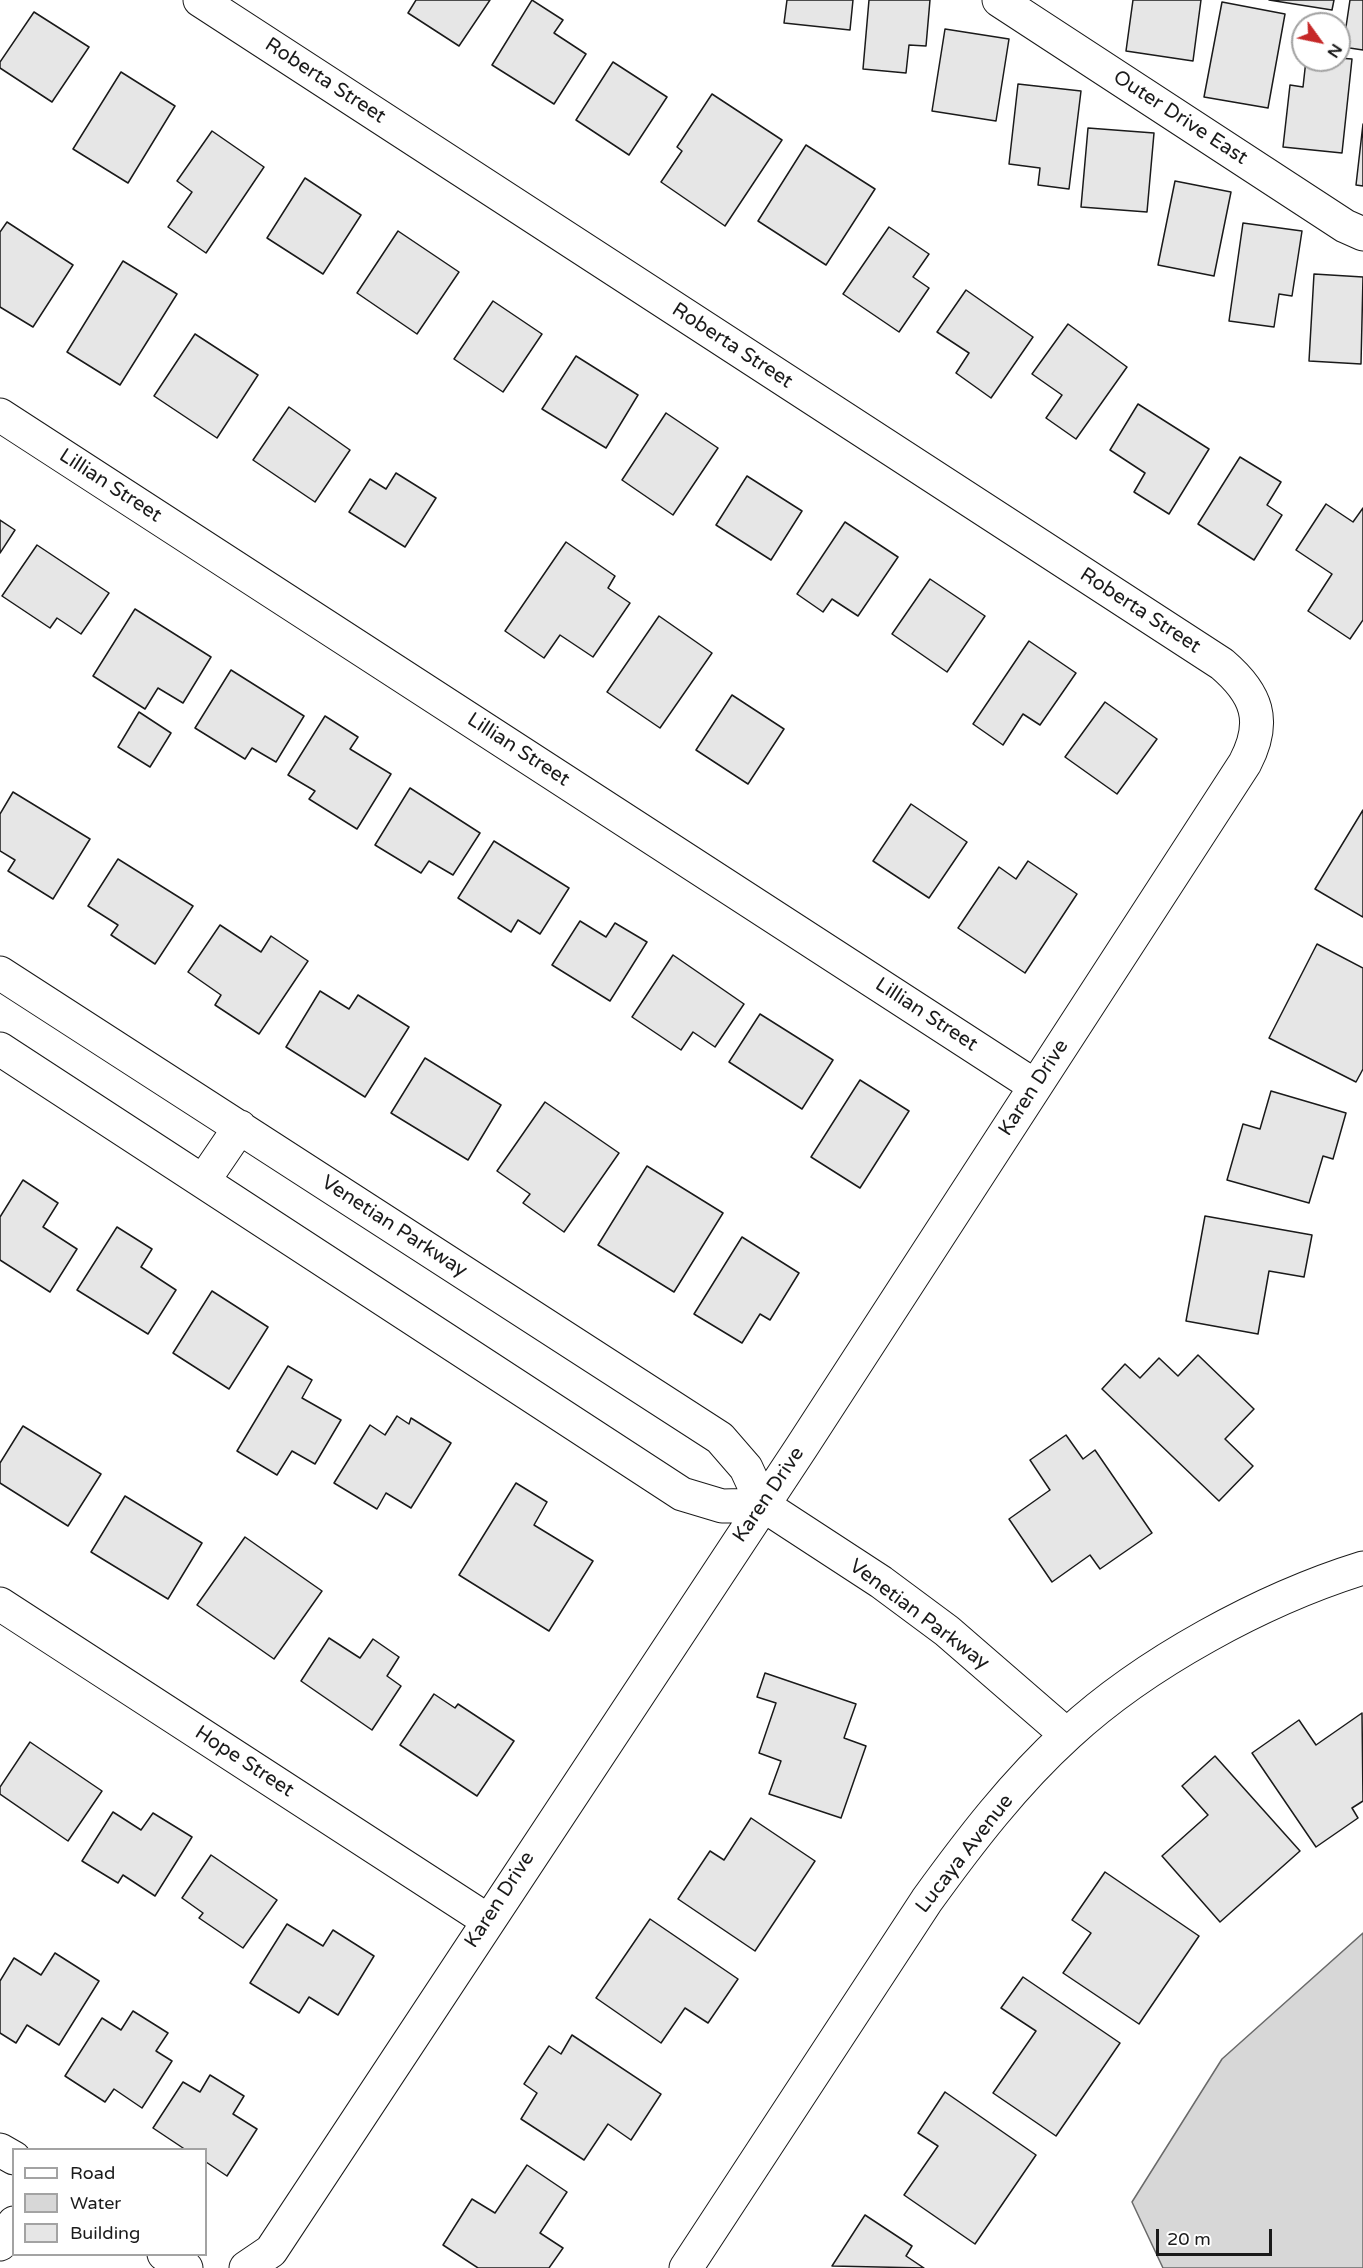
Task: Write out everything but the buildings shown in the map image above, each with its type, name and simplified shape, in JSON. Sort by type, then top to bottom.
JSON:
[{"type":"street","name":"Roberta Street","points":[[200,0],[1222,664],[1241,681],[1254,703]]},
{"type":"street","name":"Outer Drive East","points":[[999,0],[1345,226],[1363,234]]},
{"type":"street","name":"Lillian Street","points":[[0,415],[1035,1086]]},
{"type":"street","name":"Karen Drive","points":[[246,2268],[271,2251],[487,1920],[763,1505],[1245,763],[1257,732],[1254,703]]},
{"type":"street","name":"Venetian Parkway","points":[[0,973],[720,1438],[746,1468],[763,1505],[881,1582],[947,1631],[1067,1735]]},
{"type":"street","points":[[0,1049],[682,1494],[722,1506],[763,1505]]},
{"type":"street","points":[[204,1180],[240,1127]]},
{"type":"street","name":"Lucaya Avenue","points":[[686,2268],[927,1900],[962,1851],[1001,1805],[1067,1735],[1102,1705],[1197,1643],[1306,1590],[1363,1568]]},
{"type":"street","name":"Hope Street","points":[[0,1604],[487,1920]]},
{"type":"street","points":[[0,2244],[12,2226]]},
{"type":"street","points":[[167,2256],[186,2268]]},
{"type":"water","points":[[1363,1933],[1363,2268],[1163,2268],[1132,2202],[1222,2059]]}]
